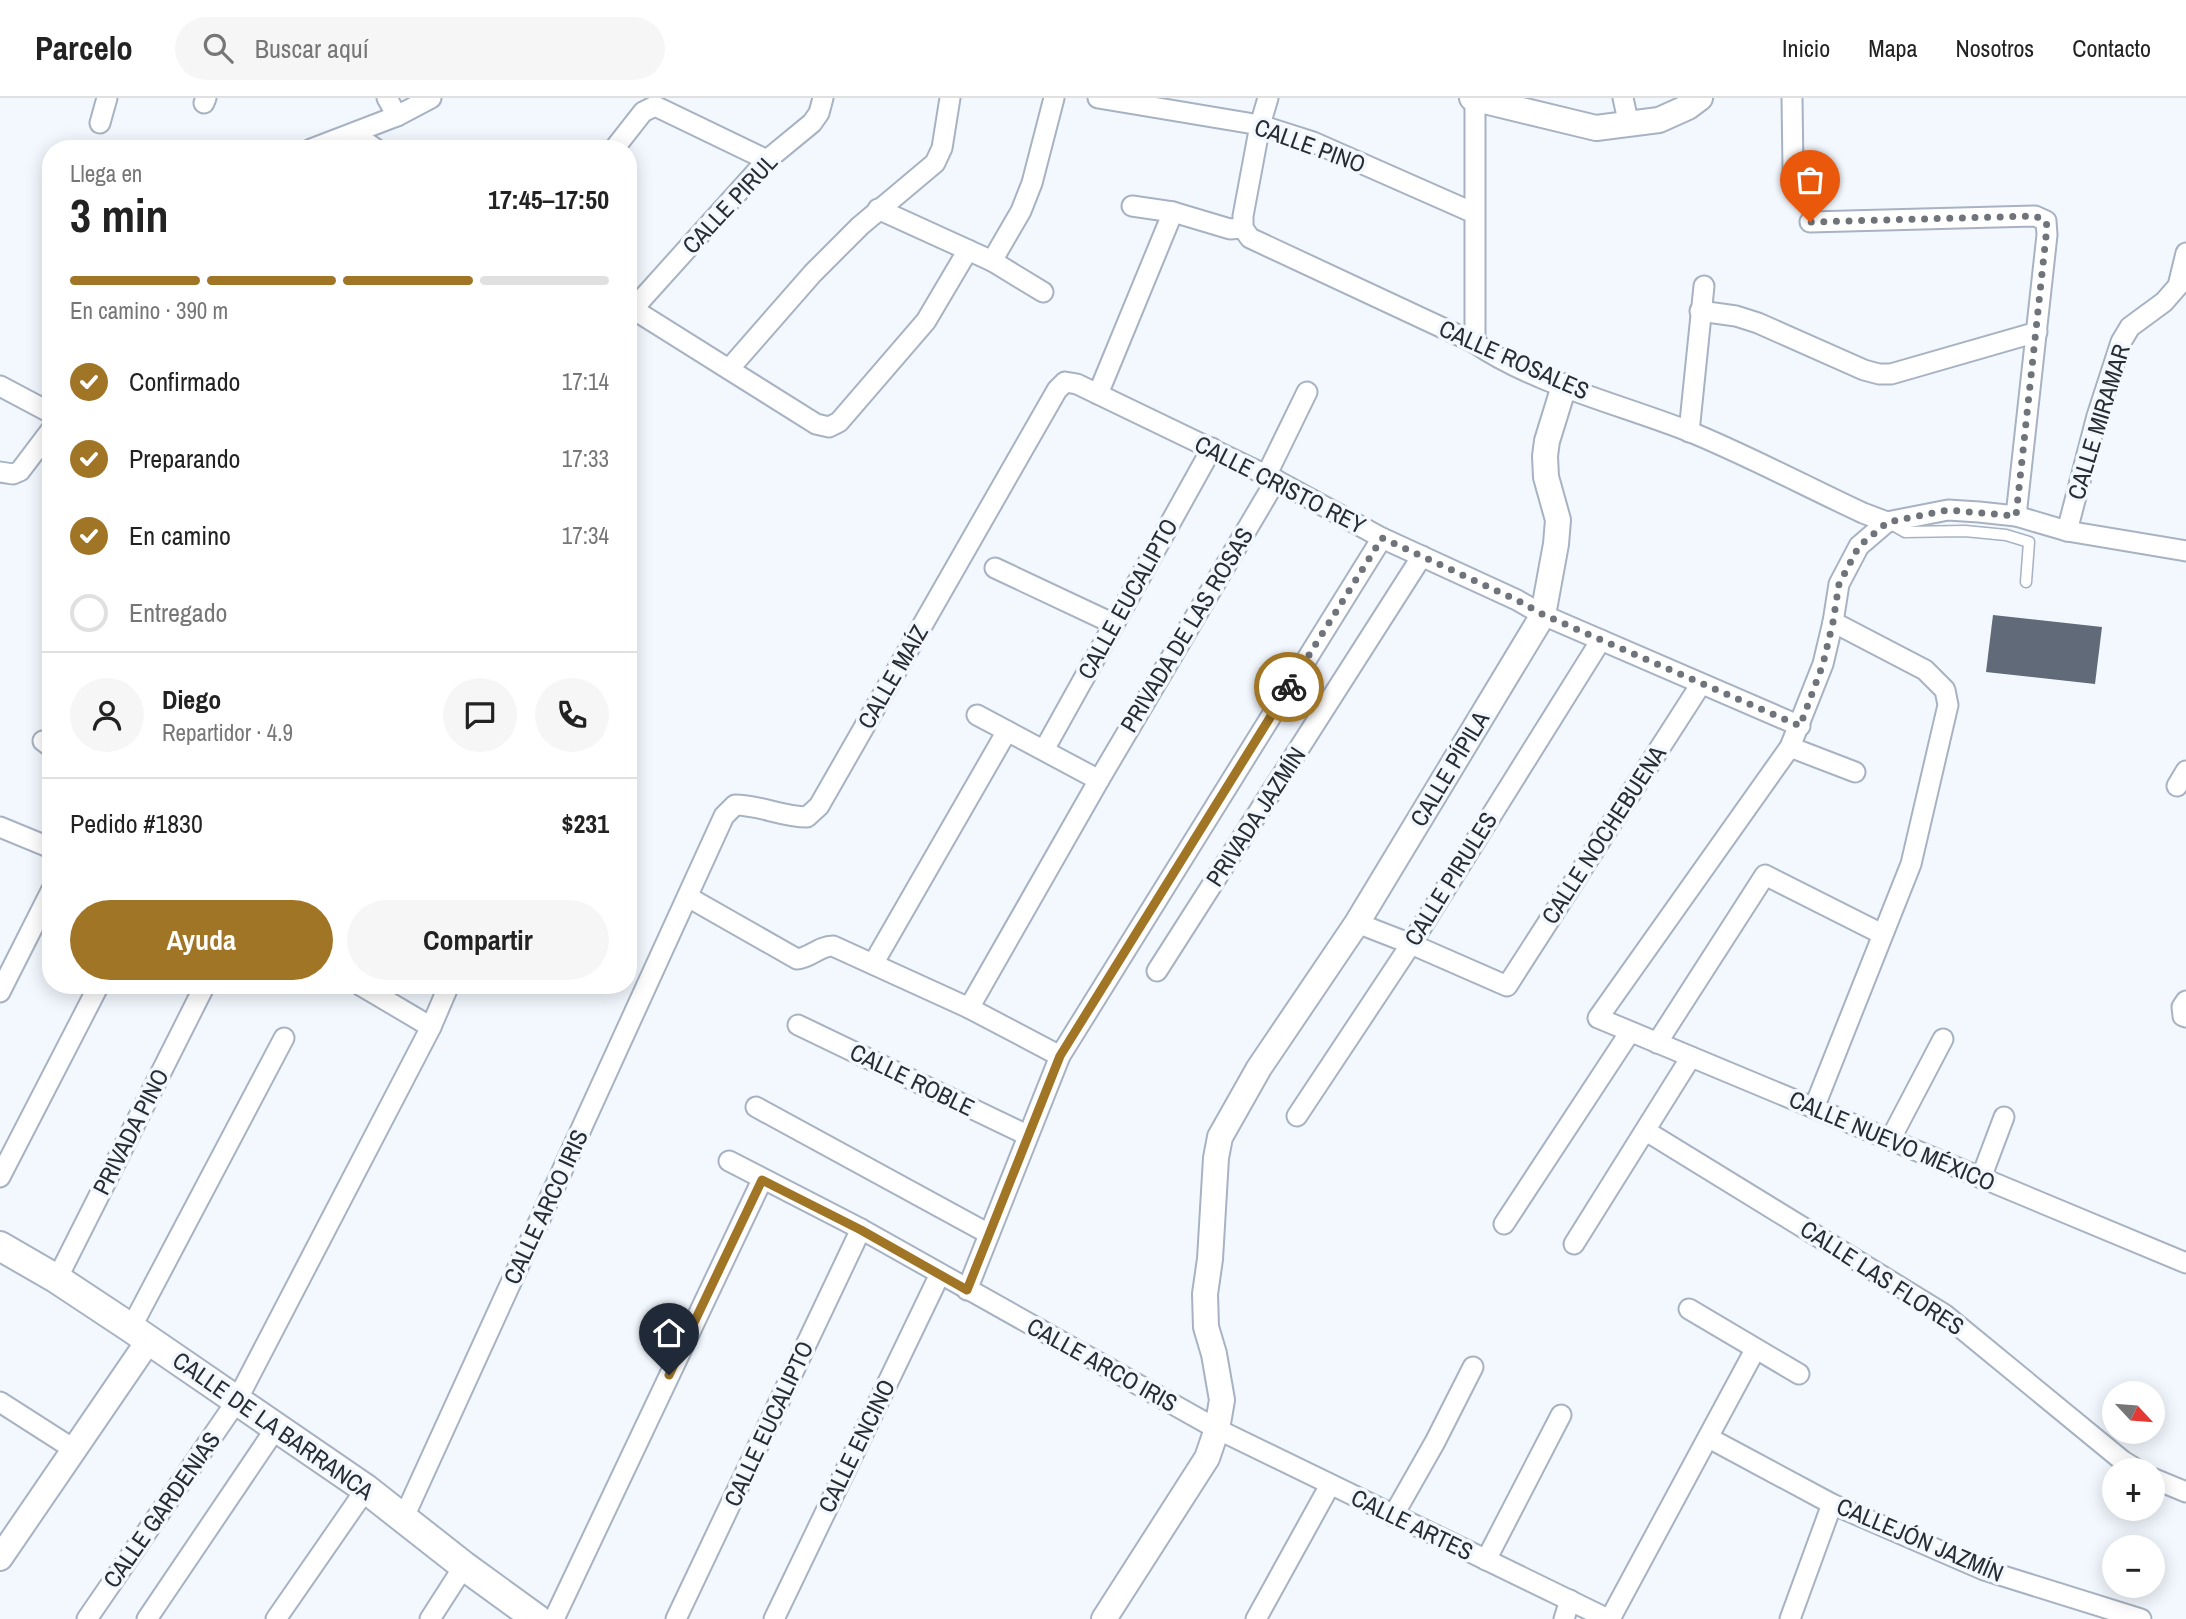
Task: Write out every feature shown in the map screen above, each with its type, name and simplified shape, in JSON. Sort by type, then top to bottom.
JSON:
[{"type":"main road","name":"CALLE DE LA BARRANCA","points":[[0,1246],[57,1279],[140,1334],[366,1489],[537,1619]]},
{"type":"street","points":[[100,122],[107,98]]},
{"type":"street","points":[[387,98],[397,116]]},
{"type":"street","points":[[337,140],[397,116],[432,98]]},
{"type":"street","name":"CALLE PIRUL","points":[[637,301],[767,160],[812,124],[819,113],[823,98]]},
{"type":"street","points":[[729,369],[813,273],[878,209],[934,163],[942,148],[950,98]]},
{"type":"street","points":[[992,261],[1021,211],[1032,183],[1054,98]]},
{"type":"street","name":"CALLE PINO","points":[[1098,98],[1261,125],[1312,142],[1474,213]]},
{"type":"street","points":[[1132,206],[1173,212],[1230,229],[1243,228],[1243,216],[1268,98]]},
{"type":"street","points":[[1475,343],[1474,98],[1596,128],[1659,120],[1688,107],[1700,98]]},
{"type":"street","points":[[1623,98],[1629,125]]},
{"type":"street","points":[[1792,98],[1793,169]]},
{"type":"street","points":[[621,140],[643,112],[651,107],[660,108],[767,160]]},
{"type":"street","points":[[354,134],[363,140]]},
{"type":"street","points":[[878,209],[992,261],[1043,292]]},
{"type":"street","points":[[1098,394],[1173,212]]},
{"type":"street","points":[[1810,222],[2035,216],[2046,221],[2037,332],[2016,516]]},
{"type":"street","name":"CALLE ROSALES","points":[[1243,228],[1250,238],[1475,343],[1492,355],[1564,386],[1689,432],[1863,513],[1888,522]]},
{"type":"street","points":[[637,312],[816,424],[829,428],[839,422],[926,321],[968,250]]},
{"type":"street","name":"CALLE MIRAMAR","points":[[2067,531],[2096,416],[2121,342],[2130,327],[2164,302],[2178,286],[2186,260]]},
{"type":"street","points":[[1689,432],[1704,286]]},
{"type":"street","points":[[1700,311],[1736,316],[1758,323],[1864,370],[1879,374],[1891,374],[2037,332]]},
{"type":"street","name":"CALLE CRISTO REY","points":[[1066,382],[1077,384],[1212,448],[1382,538],[1544,615],[1800,726]]},
{"type":"street","name":"CALLE MAÍZ","points":[[688,897],[724,816],[735,805],[751,805],[800,817],[807,817],[819,806],[1057,390],[1066,382]]},
{"type":"street","points":[[0,386],[42,408]]},
{"type":"street","points":[[1544,615],[1558,520],[1546,477],[1545,456],[1564,386]]},
{"type":"street","name":"PRIVADA DE LAS ROSAS","points":[[1099,780],[1271,478],[1307,392]]},
{"type":"street","points":[[0,472],[13,474],[20,471],[42,442]]},
{"type":"street","name":"CALLE EUCALIPTO","points":[[1044,750],[1212,448]]},
{"type":"street","points":[[1855,772],[1790,747],[1823,664],[1839,584],[1859,546],[1888,522],[1948,510],[2016,516],[2067,531],[2186,551]]},
{"type":"street","points":[[967,1290],[1060,1056],[1382,538]]},
{"type":"street","name":"PRIVADA JAZMÍN","points":[[1157,971],[1422,556]]},
{"type":"street","points":[[995,568],[1114,624]]},
{"type":"street","name":"CALLE PÍPILA","points":[[1357,923],[1544,615]]},
{"type":"street","points":[[1814,1108],[1911,864],[1948,705],[1945,690],[1925,670],[1833,622]]},
{"type":"street","name":"CALLE PIRULES","points":[[1297,1116],[1411,944],[1601,640]]},
{"type":"street","name":"CALLE NOCHEBUENA","points":[[1411,944],[1507,986],[1701,684]]},
{"type":"street","points":[[969,1008],[1099,780],[977,715]]},
{"type":"street","points":[[873,964],[1007,731]]},
{"type":"street","name":"CALLE NUEVO MÉXICO","points":[[1790,747],[1598,1018],[2186,1263]]},
{"type":"street","points":[[0,827],[42,844]]},
{"type":"street","points":[[1657,1043],[1765,875],[1882,934]]},
{"type":"street","points":[[688,897],[797,959],[828,946],[969,1008],[1060,1056]]},
{"type":"street","name":"CALLE ARCO IRIS","points":[[404,1517],[688,897]]},
{"type":"street","points":[[0,992],[42,909]]},
{"type":"street","points":[[1104,1619],[1207,1458],[1217,1429],[1222,1400],[1206,1327],[1205,1294],[1220,1136],[1259,1068],[1357,923],[1411,944]]},
{"type":"street","points":[[0,1177],[94,994]]},
{"type":"street","name":"PRIVADA PINO","points":[[57,1279],[200,994]]},
{"type":"street","points":[[375,994],[431,1027]]},
{"type":"street","name":"CALLE GARDENIAS","points":[[87,1619],[236,1402],[431,1027],[445,994]]},
{"type":"street","points":[[2186,1001],[2182,1007],[2183,1016],[2186,1017]]},
{"type":"street","name":"CALLE ROBLE","points":[[798,1025],[1027,1135]]},
{"type":"street","points":[[1504,1224],[1630,1032]]},
{"type":"street","points":[[2,1551],[75,1450],[140,1334],[284,1038]]},
{"type":"street","points":[[1890,1140],[1942,1039]]},
{"type":"street","points":[[1574,1244],[1691,1057]]},
{"type":"street","points":[[756,1107],[989,1234]]},
{"type":"street","points":[[1981,1178],[2004,1117]]},
{"type":"street","name":"CALLE LAS FLORES","points":[[1646,1131],[1944,1314],[2119,1458]]},
{"type":"street","name":"CALLE ARCO IRIS","points":[[729,1161],[861,1230],[1217,1429]]},
{"type":"street","points":[[554,1619],[762,1180]]},
{"type":"street","name":"CALLE EUCALIPTO","points":[[676,1619],[861,1230]]},
{"type":"street","name":"CALLE ENCINO","points":[[774,1619],[940,1274]]},
{"type":"street","points":[[1689,1309],[1799,1374]]},
{"type":"street","points":[[1609,1619],[1755,1350]]},
{"type":"street","points":[[1393,1516],[1473,1367]]},
{"type":"street","points":[[0,1402],[75,1450]]},
{"type":"street","points":[[1486,1560],[1561,1415]]},
{"type":"street","points":[[147,1619],[276,1429]]},
{"type":"street","name":"CALLE ARTES","points":[[1217,1429],[1486,1560],[1567,1610],[1609,1619]]},
{"type":"street","name":"CALLEJÓN JAZMÍN","points":[[1709,1438],[1832,1504],[1984,1570],[2141,1619]]},
{"type":"street","points":[[2165,1483],[2186,1492]]},
{"type":"street","points":[[1256,1619],[1331,1485]]},
{"type":"street","points":[[276,1619],[366,1489]]},
{"type":"street","points":[[1790,1619],[1832,1504]]},
{"type":"street","points":[[430,1619],[464,1566]]},
{"type":"lane","points":[[1888,522],[1905,532],[1965,531],[2029,542],[2026,582]]},
{"type":"building","points":[[1993,615],[2102,627],[2095,684],[1986,672]]},
{"type":"way so far","points":[[1289,687],[1382,538],[1544,615],[1800,726],[1823,664],[1839,584],[1859,546],[1888,522],[1948,510],[2016,516],[2047,227],[2046,221],[2035,216],[1810,222]]},
{"type":"route","points":[[669,1375],[762,1180],[861,1230],[967,1290],[1060,1056],[1289,687]]}]
